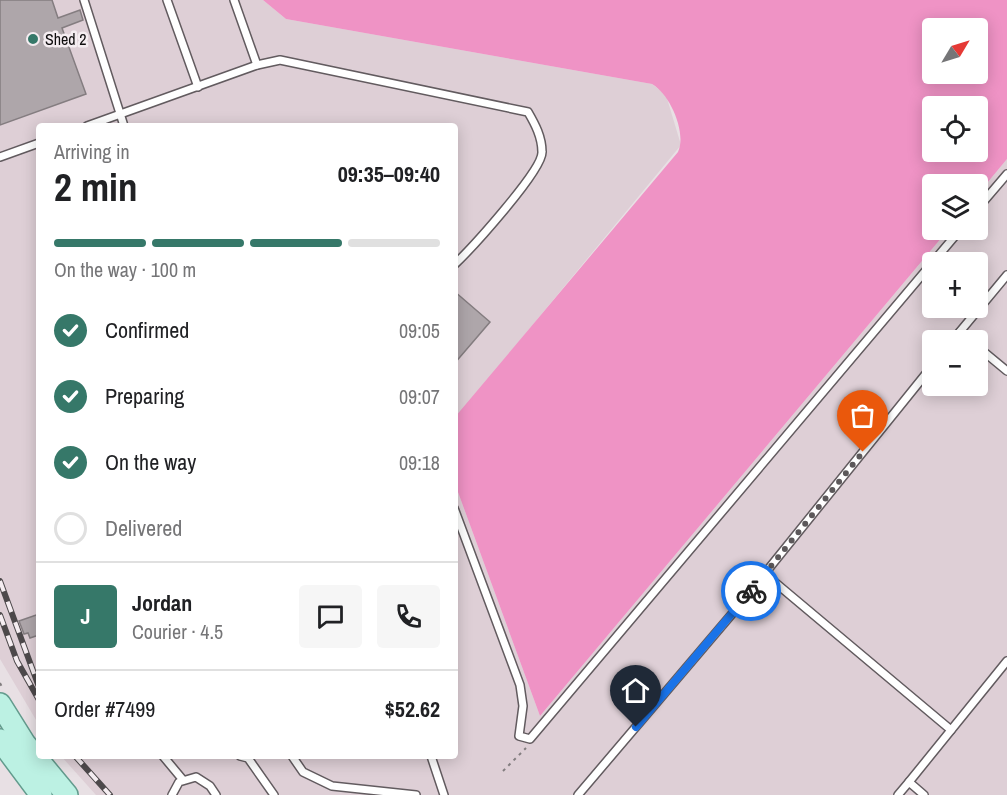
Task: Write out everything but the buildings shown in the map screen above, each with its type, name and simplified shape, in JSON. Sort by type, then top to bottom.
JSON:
[{"type":"main road","points":[[0,704],[36,757]]},
{"type":"main road","points":[[0,740],[41,795]]},
{"type":"main road","points":[[37,759],[67,795]]},
{"type":"lane","points":[[84,0],[123,123]]},
{"type":"lane","points":[[167,0],[198,87]]},
{"type":"lane","points":[[234,0],[257,65]]},
{"type":"lane","points":[[98,123],[257,65],[280,60],[528,112],[537,129],[543,154],[535,169],[492,225],[458,261]]},
{"type":"lane","points":[[0,157],[36,144]]},
{"type":"lane","points":[[988,196],[1007,174]]},
{"type":"lane","points":[[458,519],[520,685],[523,706],[519,736],[527,740],[532,738],[952,240]]},
{"type":"lane","points":[[962,330],[1007,275]]},
{"type":"lane","points":[[988,355],[1007,371]]},
{"type":"lane","points":[[578,795],[765,574],[922,379]]},
{"type":"lane","points":[[765,574],[951,730]]},
{"type":"lane","points":[[898,795],[1007,662]]},
{"type":"lane","points":[[166,759],[183,780]]},
{"type":"lane","points":[[249,759],[274,795]]},
{"type":"lane","points":[[294,759],[303,772],[332,786],[416,795]]},
{"type":"lane","points":[[432,759],[444,795]]},
{"type":"lane","points":[[172,795],[174,788],[183,780],[196,777],[203,779],[216,795]]},
{"type":"lane","points":[[909,782],[924,795]]},
{"type":"path","points":[[503,771],[526,749],[527,740]]},
{"type":"shaded area","points":[[0,0],[263,0],[286,19],[652,84],[666,95],[681,145],[458,415],[458,123],[36,123],[36,720],[0,659]]},
{"type":"shaded area","points":[[263,0],[1007,0],[1007,159],[988,182],[988,174],[922,174],[922,240],[940,240],[930,252],[922,252],[922,261],[540,716],[458,492],[458,413],[678,152],[680,135],[675,115],[671,105],[659,89],[652,84],[286,19]]},
{"type":"shaded area","points":[[1007,159],[1007,795],[96,795],[64,759],[458,759],[458,492],[540,716],[922,261],[922,318],[988,318],[988,252],[930,252],[940,240],[988,240],[988,182]]},
{"type":"railway","points":[[0,581],[36,679]]},
{"type":"railway","points":[[0,615],[17,661],[36,695]]},
{"type":"railway","points":[[78,759],[110,795]]},
{"type":"way so far","points":[[751,591],[863,452]]},
{"type":"place","name":"Shed 2","points":[[33,39]]},
{"type":"route","points":[[636,727],[751,591]]}]
